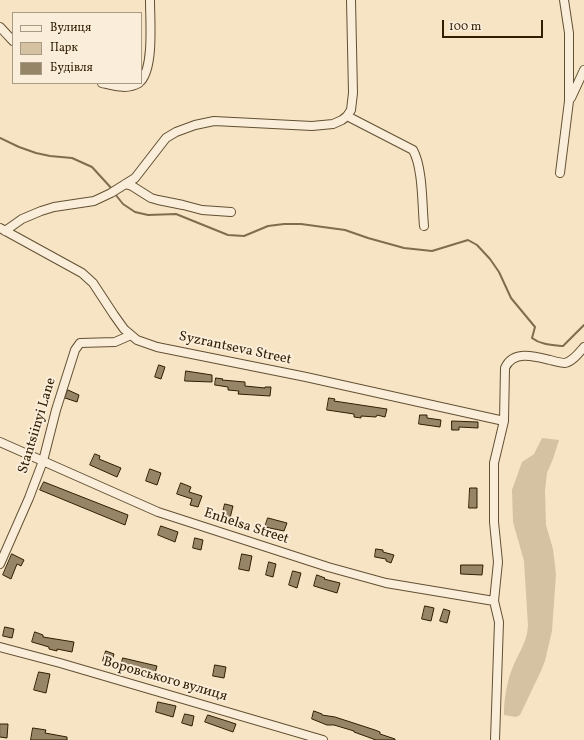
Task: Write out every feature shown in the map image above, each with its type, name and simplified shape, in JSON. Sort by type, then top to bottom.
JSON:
[{"type":"street","points":[[142,79],[147,71],[150,55],[150,0]]},
{"type":"street","points":[[3,229],[41,211],[54,207],[94,201],[114,191],[135,178],[166,138],[194,124],[214,121],[312,126],[333,124],[347,116],[351,110],[353,93],[351,0]]},
{"type":"street","points":[[560,173],[570,101],[569,33],[564,0]]},
{"type":"street","points":[[0,27],[12,40]]},
{"type":"street","points":[[570,101],[584,70]]},
{"type":"street","points":[[107,84],[128,87],[135,84]]},
{"type":"street","points":[[347,116],[412,150],[416,156],[419,171],[424,226]]},
{"type":"street","points":[[125,184],[132,186],[151,198],[158,200],[183,204],[202,210],[231,212]]},
{"type":"street","name":"Syzrantseva Street","points":[[3,229],[82,273],[93,283],[116,319],[137,340],[157,347],[306,377],[504,421]]},
{"type":"street","name":"Stantsiinyi Lane","points":[[0,564],[29,498],[43,461],[56,410],[75,350],[80,343],[115,342],[124,340],[131,335]]},
{"type":"street","points":[[495,740],[499,622],[494,601],[498,562],[494,522],[494,463],[504,421],[505,368],[512,358],[525,356],[535,356],[564,363],[571,361],[584,347]]},
{"type":"street","name":"Enhelsa Street","points":[[0,442],[158,512],[328,568],[386,583],[494,601]]},
{"type":"street","name":"Воровського вулиця","points":[[0,647],[60,663],[323,740]]},
{"type":"green space","points":[[542,438],[559,440],[547,473],[545,491],[546,525],[553,549],[556,574],[552,631],[545,661],[541,671],[520,715],[516,717],[504,715],[505,695],[509,677],[525,641],[528,626],[524,561],[513,522],[512,490],[522,462],[534,454]]},
{"type":"building","points":[[159,365],[165,367],[161,379],[155,377]]},
{"type":"building","points":[[186,371],[212,375],[212,382],[185,381]]},
{"type":"building","points":[[216,378],[245,382],[245,386],[265,388],[271,387],[270,396],[238,394],[239,391],[228,390],[228,387],[215,385]]},
{"type":"building","points":[[68,390],[79,395],[77,402],[65,398]]},
{"type":"building","points":[[329,398],[335,399],[334,401],[387,409],[385,417],[377,415],[376,417],[361,416],[361,418],[354,417],[354,414],[327,410]]},
{"type":"building","points":[[420,415],[427,415],[427,418],[441,420],[440,427],[419,424]]},
{"type":"building","points":[[452,421],[478,422],[478,428],[459,427],[459,430],[452,430]]},
{"type":"building","points":[[95,454],[100,456],[99,459],[121,468],[117,477],[90,465]]},
{"type":"building","points":[[150,469],[161,473],[157,485],[146,481]]},
{"type":"building","points":[[44,482],[128,515],[125,525],[40,490]]},
{"type":"building","points":[[181,483],[191,487],[189,492],[202,496],[198,507],[190,505],[192,499],[177,494]]},
{"type":"building","points":[[470,488],[477,488],[477,508],[469,508]]},
{"type":"building","points":[[225,504],[233,506],[230,518],[222,516]]},
{"type":"building","points":[[268,518],[287,523],[284,531],[265,527]]},
{"type":"building","points":[[161,526],[178,532],[175,542],[158,535]]},
{"type":"building","points":[[195,538],[203,540],[201,550],[193,548]]},
{"type":"building","points":[[376,549],[383,550],[383,552],[394,555],[391,563],[386,561],[386,559],[375,557]]},
{"type":"building","points":[[12,554],[24,560],[21,566],[17,564],[11,579],[3,575]]},
{"type":"building","points":[[242,554],[252,556],[249,571],[239,569]]},
{"type":"building","points":[[269,562],[276,564],[273,577],[266,575]]},
{"type":"building","points":[[461,565],[483,565],[482,575],[461,574]]},
{"type":"building","points":[[293,571],[301,573],[297,588],[289,585]]},
{"type":"building","points":[[317,575],[325,578],[324,579],[340,583],[337,593],[314,586]]},
{"type":"building","points":[[425,606],[434,608],[431,621],[422,619]]},
{"type":"building","points":[[444,609],[450,611],[447,623],[440,621]]},
{"type":"building","points":[[5,627],[14,629],[12,638],[3,636]]},
{"type":"building","points":[[35,632],[43,635],[43,637],[74,642],[72,652],[49,649],[49,647],[32,642]]},
{"type":"building","points":[[106,651],[114,654],[111,664],[103,661]]},
{"type":"building","points":[[123,658],[157,666],[155,673],[121,666]]},
{"type":"building","points":[[215,665],[226,667],[224,678],[213,676]]},
{"type":"building","points":[[39,672],[50,674],[46,693],[34,690]]},
{"type":"building","points":[[158,702],[176,706],[173,717],[156,712]]},
{"type":"building","points":[[314,711],[322,715],[335,717],[375,730],[380,732],[380,734],[395,740],[376,740],[354,731],[334,725],[327,725],[312,719]]},
{"type":"building","points":[[185,714],[194,716],[192,726],[182,723]]},
{"type":"building","points":[[208,715],[236,724],[233,732],[205,722]]},
{"type":"building","points":[[0,724],[8,724],[7,738],[0,737]]},
{"type":"building","points":[[33,728],[46,730],[45,733],[67,737],[67,740],[31,740]]},
{"type":"waterway","points":[[0,138],[36,153],[72,158],[92,167],[113,190]]},
{"type":"waterway","points":[[115,194],[123,204],[135,212],[148,215],[176,214],[228,235],[244,236],[268,226],[301,224],[345,230],[404,248],[432,251],[468,240],[477,245],[490,259],[499,272],[511,298],[535,327],[532,338],[543,343],[563,346],[584,325]]}]
